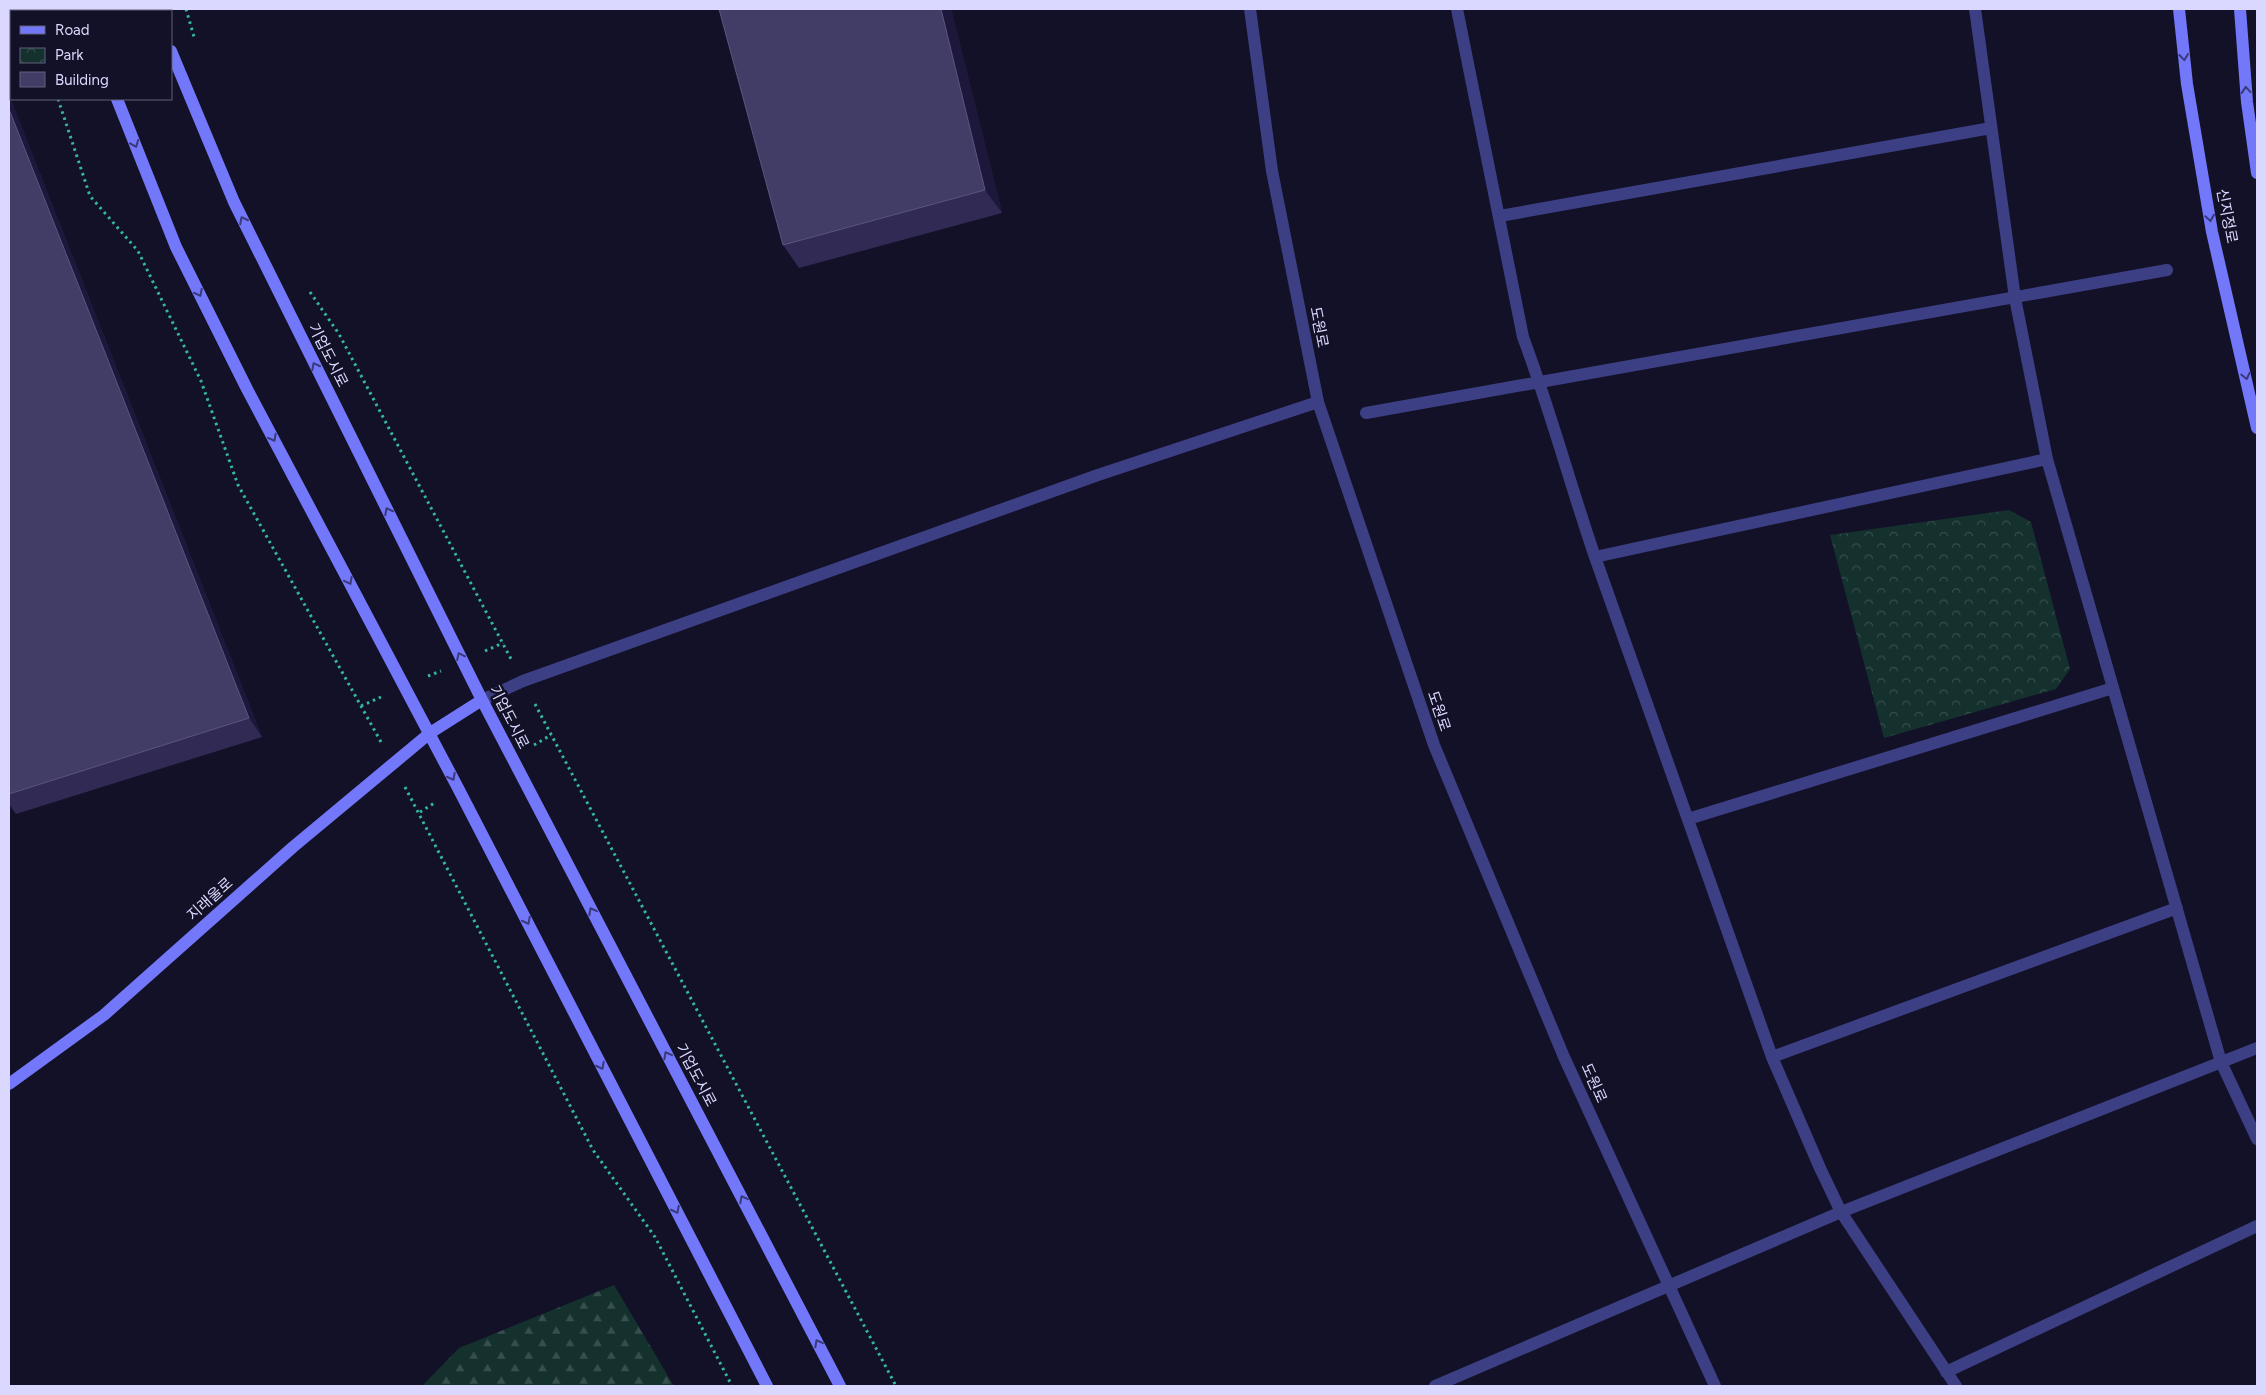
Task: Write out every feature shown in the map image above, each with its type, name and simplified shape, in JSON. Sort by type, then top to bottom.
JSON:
[{"type":"street","name":"도원로","points":[[1250,9],[1272,171],[1318,402],[1434,745],[1564,1056],[1667,1286],[1715,1386]]},
{"type":"street","points":[[1456,9],[1500,216],[1523,337],[1541,383],[1567,473],[1595,557],[1772,1057],[1841,1212],[1956,1386]]},
{"type":"street","points":[[1976,9],[2015,298],[2047,459],[2221,1062],[2257,1139]]},
{"type":"street","name":"신지정로","points":[[2179,9],[2188,84],[2212,232],[2257,428]]},
{"type":"street","points":[[2240,9],[2247,102],[2257,173]]},
{"type":"street","name":"기업도시로","points":[[172,53],[234,202],[482,700],[840,1386]]},
{"type":"street","points":[[117,100],[176,247],[767,1386]]},
{"type":"street","points":[[1500,216],[1991,128]]},
{"type":"street","points":[[1366,413],[2167,270]]},
{"type":"street","points":[[482,700],[523,681],[1089,478],[1318,402]]},
{"type":"street","points":[[1595,557],[2047,459]]},
{"type":"street","points":[[1688,819],[2113,688]]},
{"type":"street","name":"지래울로","points":[[9,1084],[104,1015],[293,847],[430,734],[482,700]]},
{"type":"street","points":[[1772,1057],[2177,908]]},
{"type":"street","points":[[1435,1386],[1841,1212],[2257,1048]]},
{"type":"street","points":[[1946,1372],[2257,1226]]},
{"type":"path","points":[[186,9],[195,42]]},
{"type":"path","points":[[58,100],[90,196],[138,251],[201,381],[238,485],[361,706],[503,643],[339,334],[305,285]]},
{"type":"path","points":[[512,757],[551,735],[896,1386]]},
{"type":"path","points":[[458,788],[420,812],[593,1150],[655,1237],[732,1386]]},
{"type":"green space","points":[[2009,510],[2031,522],[2070,669],[2056,689],[1884,738],[1830,535]]},
{"type":"green space","points":[[614,1285],[674,1386],[422,1386],[459,1348]]},
{"type":"building","points":[[719,9],[941,9],[985,190],[783,245]]},
{"type":"building","points":[[9,109],[249,718],[9,794]]}]
